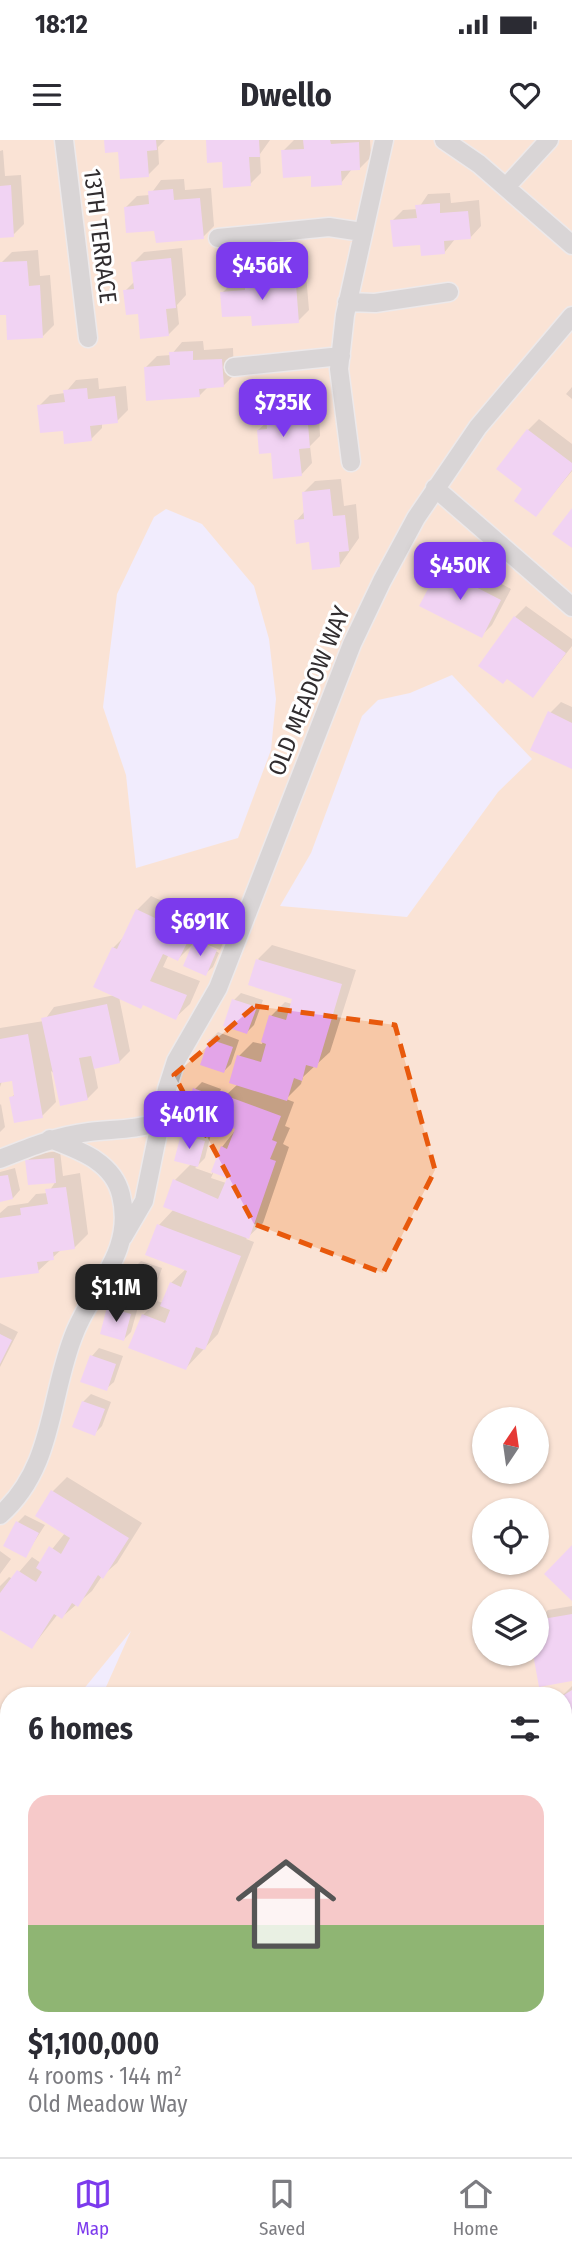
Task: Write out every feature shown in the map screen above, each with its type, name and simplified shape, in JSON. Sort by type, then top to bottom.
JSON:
[{"type":"street","name":"13TH TERRACE","points":[[64,140],[88,338]]},
{"type":"street","points":[[351,462],[339,369],[347,302],[384,140]]},
{"type":"street","points":[[444,140],[506,187],[572,245]]},
{"type":"street","points":[[506,187],[535,147],[549,140]]},
{"type":"street","points":[[218,238],[329,227],[362,232]]},
{"type":"street","points":[[347,302],[375,303],[449,292]]},
{"type":"street","name":"OLD MEADOW WAY","points":[[122,1237],[144,1200],[159,1122],[176,1061],[218,988],[352,644],[382,581],[435,488],[500,399],[572,316]]},
{"type":"street","points":[[234,367],[341,356]]},
{"type":"street","points":[[435,488],[572,607]]},
{"type":"street","points":[[0,1159],[50,1139],[90,1132],[139,1129],[159,1122]]},
{"type":"street","name":"OLD MEADOW WAY","points":[[0,1515],[28,1482],[41,1457],[51,1429],[66,1356],[76,1329],[116,1260],[122,1237],[125,1213],[121,1192],[114,1180],[95,1159],[50,1139]]},
{"type":"highlighted area","points":[[255,1006],[395,1025],[435,1170],[383,1273],[254,1224],[174,1075]]},
{"type":"shaded area","points":[[0,140],[572,140],[572,1687],[0,1687]]},
{"type":"shaded area","points":[[166,509],[202,524],[254,586],[269,639],[276,699],[271,750],[238,838],[136,868],[126,775],[103,707],[117,594],[154,517]]},
{"type":"shaded area","points":[[452,675],[532,759],[498,792],[407,917],[280,906],[311,853],[362,716],[378,700],[410,693]]},
{"type":"shaded area","points":[[131,1631],[106,1687],[85,1687]]},
{"type":"building","points":[[104,140],[156,140],[157,150],[147,151],[149,177],[120,179],[118,152],[105,153]]},
{"type":"building","points":[[206,140],[259,140],[260,157],[249,157],[251,186],[223,188],[222,162],[207,163]]},
{"type":"building","points":[[303,140],[330,140],[331,144],[359,142],[360,170],[341,171],[342,185],[311,187],[311,176],[283,178],[281,150],[304,149]]},
{"type":"building","points":[[11,185],[14,237],[0,238],[0,186]]},
{"type":"building","points":[[173,189],[174,200],[200,198],[204,239],[156,243],[154,231],[126,233],[124,207],[149,204],[148,191]]},
{"type":"building","points":[[440,203],[440,213],[468,211],[471,239],[444,241],[445,254],[421,256],[420,245],[393,247],[390,220],[417,218],[415,205]]},
{"type":"building","points":[[171,258],[176,308],[166,309],[169,336],[140,339],[138,314],[126,315],[123,290],[134,289],[131,262]]},
{"type":"building","points":[[27,261],[29,286],[40,285],[43,338],[7,340],[6,315],[0,315],[0,262]]},
{"type":"building","points":[[268,274],[269,286],[296,284],[299,323],[252,326],[251,316],[222,317],[220,292],[245,290],[245,276]]},
{"type":"building","points":[[193,351],[193,360],[222,359],[224,387],[199,389],[200,397],[146,401],[144,367],[170,365],[169,352]]},
{"type":"building","points":[[87,388],[88,399],[115,396],[118,423],[90,426],[92,441],[64,444],[63,431],[40,433],[37,405],[65,402],[63,390]]},
{"type":"building","points":[[293,399],[295,425],[308,424],[310,448],[299,449],[302,476],[273,479],[271,453],[259,454],[257,430],[267,429],[265,401]]},
{"type":"building","points":[[527,429],[572,463],[572,470],[536,517],[514,501],[522,489],[496,469]]},
{"type":"building","points":[[330,489],[333,516],[345,515],[349,551],[339,552],[340,567],[312,570],[309,542],[296,544],[294,520],[304,519],[302,492]]},
{"type":"building","points":[[572,508],[572,548],[552,534]]},
{"type":"building","points":[[454,568],[473,577],[470,584],[501,600],[482,638],[419,606],[438,570],[450,576]]},
{"type":"building","points":[[514,616],[566,653],[533,698],[507,679],[503,684],[478,666]]},
{"type":"building","points":[[548,711],[572,723],[572,769],[530,750]]},
{"type":"building","points":[[136,909],[191,935],[178,961],[163,954],[150,981],[187,995],[176,1020],[143,1005],[141,1009],[93,987],[112,947],[117,949]]},
{"type":"building","points":[[194,940],[217,950],[206,976],[183,966]]},
{"type":"building","points":[[256,959],[342,984],[317,1068],[306,1065],[302,1081],[294,1078],[287,1101],[229,1083],[237,1055],[261,1062],[266,1044],[261,1042],[269,1015],[286,1020],[292,999],[248,985]]},
{"type":"building","points":[[232,999],[257,1007],[247,1034],[223,1026]]},
{"type":"building","points":[[107,1004],[120,1063],[94,1069],[91,1056],[79,1058],[88,1100],[60,1106],[41,1018]]},
{"type":"building","points":[[28,1034],[43,1118],[14,1123],[9,1097],[14,1096],[12,1081],[0,1083],[0,1039]]},
{"type":"building","points":[[209,1039],[233,1047],[224,1073],[200,1065]]},
{"type":"building","points":[[193,1088],[215,1096],[205,1123],[183,1115]]},
{"type":"building","points":[[224,1095],[281,1116],[272,1140],[277,1142],[270,1159],[276,1161],[249,1239],[163,1207],[173,1179],[218,1199],[227,1178],[211,1172],[221,1146],[227,1149],[235,1129],[214,1121]]},
{"type":"building","points":[[181,1134],[205,1141],[198,1167],[174,1161]]},
{"type":"building","points":[[54,1158],[56,1183],[28,1185],[25,1160]]},
{"type":"building","points":[[8,1175],[13,1199],[0,1202],[0,1176]]},
{"type":"building","points":[[66,1187],[75,1249],[53,1252],[54,1260],[37,1262],[39,1273],[0,1278],[0,1218],[21,1215],[20,1208],[48,1204],[45,1189]]},
{"type":"building","points":[[157,1224],[241,1256],[205,1350],[196,1347],[186,1370],[128,1348],[142,1314],[165,1323],[170,1310],[160,1306],[170,1282],[181,1287],[187,1271],[145,1255]]},
{"type":"building","points":[[132,1268],[155,1275],[147,1301],[124,1294]]},
{"type":"building","points":[[107,1307],[131,1314],[124,1341],[100,1334]]},
{"type":"building","points":[[0,1334],[12,1340],[0,1364]]},
{"type":"building","points":[[90,1355],[116,1364],[107,1391],[80,1382]]},
{"type":"building","points":[[82,1401],[105,1409],[95,1436],[72,1427]]},
{"type":"building","points":[[51,1490],[129,1538],[103,1579],[98,1575],[78,1607],[72,1603],[62,1619],[54,1614],[32,1649],[0,1630],[0,1593],[17,1570],[36,1582],[42,1572],[36,1568],[49,1546],[61,1554],[70,1538],[35,1516]]},
{"type":"building","points":[[16,1521],[39,1533],[26,1558],[3,1546]]},
{"type":"building","points":[[572,1545],[572,1601],[545,1575],[549,1575],[549,1569]]},
{"type":"building","points":[[572,1614],[572,1681],[539,1687],[535,1666],[549,1666],[549,1618]]}]
